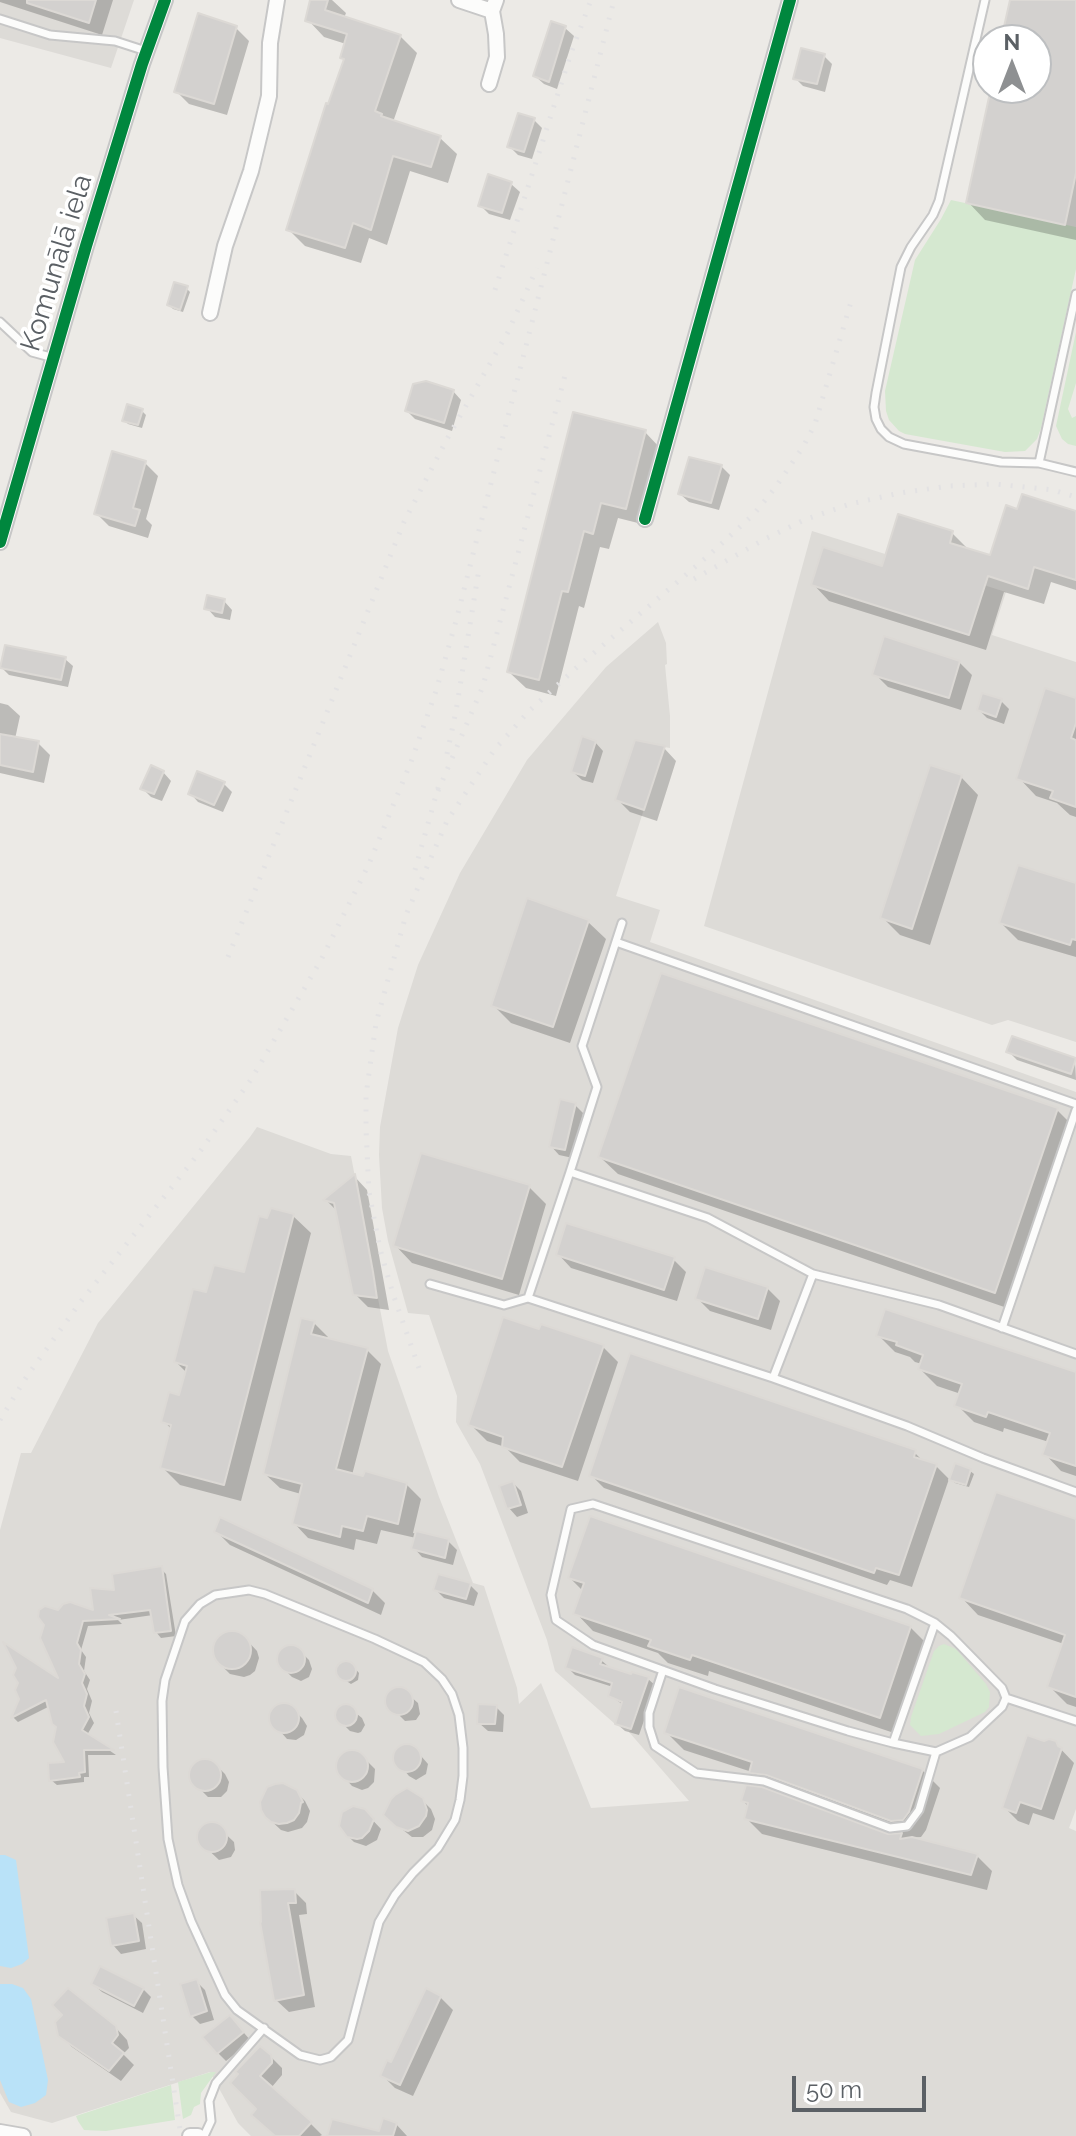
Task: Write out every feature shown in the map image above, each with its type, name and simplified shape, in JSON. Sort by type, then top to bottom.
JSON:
[{"type":"street","name":"Komunālā iela","points":[[0,542],[146,51],[165,0]]},
{"type":"street","points":[[210,313],[225,246],[251,171],[269,96],[270,43],[277,0]]},
{"type":"street","points":[[459,0],[494,6],[497,57],[489,84]]},
{"type":"street","points":[[645,519],[790,0]]},
{"type":"street","points":[[0,2132],[23,2136]]},
{"type":"street","points":[[190,2136],[198,2136]]},
{"type":"lane","points":[[985,0],[939,201],[901,267],[874,407],[876,419],[889,437],[904,444],[1001,462],[1039,463],[1076,472]]},
{"type":"lane","points":[[0,19],[50,35],[115,41],[146,51]]},
{"type":"lane","points":[[1039,463],[1076,294]]},
{"type":"lane","points":[[0,322],[32,352],[54,358]]},
{"type":"lane","points":[[528,1298],[597,1087],[582,1046],[622,923]]},
{"type":"lane","points":[[616,942],[1076,1107],[1002,1328]]},
{"type":"lane","points":[[570,1172],[708,1218],[813,1274],[939,1305],[1076,1354]]},
{"type":"lane","points":[[773,1378],[813,1274]]},
{"type":"lane","points":[[430,1284],[504,1305],[528,1298],[773,1378],[1076,1492]]},
{"type":"lane","points":[[593,1504],[907,1609],[935,1623],[1002,1688],[1006,1698],[1002,1707],[970,1737],[936,1752],[893,1743],[730,1693],[593,1645],[556,1620],[551,1595],[571,1509],[593,1504]]},
{"type":"lane","points":[[249,1590],[279,1599],[424,1662],[452,1694],[459,1715],[463,1748],[460,1800],[455,1820],[438,1848],[395,1895],[379,1922],[348,2040],[331,2057],[320,2060],[300,2055],[264,2028],[237,2010],[225,1995],[191,1921],[178,1885],[168,1839],[163,1767],[163,1690],[185,1621],[200,1604],[215,1595],[249,1590]]},
{"type":"lane","points":[[893,1743],[935,1623]]},
{"type":"lane","points":[[663,1670],[649,1713],[649,1727],[655,1746],[696,1773],[764,1781],[890,1828],[907,1826],[919,1810],[936,1752]]},
{"type":"lane","points":[[1006,1698],[1076,1721]]},
{"type":"lane","points":[[204,2136],[211,2121],[209,2101],[216,2083],[264,2028]]},
{"type":"shaded area","points":[[0,0],[134,0],[111,68],[0,38]]},
{"type":"shaded area","points":[[812,531],[1006,592],[992,635],[1076,662],[1076,1042],[1008,1020],[992,1025],[704,926]]},
{"type":"shaded area","points":[[658,622],[666,643],[670,748],[664,747],[616,896],[660,910],[650,942],[1076,1092],[1076,1809],[1069,1828],[1076,1831],[1076,2136],[251,2136],[238,2123],[210,2072],[52,2123],[11,2112],[0,2093],[0,1530],[21,1453],[31,1453],[98,1323],[257,1127],[331,1154],[351,1156],[388,1351],[473,1583],[484,1586],[517,1688],[519,1704],[541,1683],[591,1808],[689,1801],[629,1732],[631,1729],[615,1724],[555,1671],[547,1640],[480,1464],[456,1422],[457,1396],[429,1315],[408,1313],[388,1241],[382,1208],[379,1155],[380,1127],[398,1028],[418,965],[460,873],[527,760],[606,667]]},
{"type":"green space","points":[[951,200],[1076,227],[1076,269],[1041,428],[1037,439],[1025,451],[1005,452],[905,434],[889,420],[886,411],[885,391],[915,260]]},
{"type":"green space","points":[[1076,332],[1076,383],[1068,409],[1072,418],[1076,416],[1076,446],[1062,439],[1056,426]]},
{"type":"green space","points":[[944,1644],[956,1649],[986,1684],[990,1692],[989,1707],[985,1712],[939,1734],[921,1736],[910,1725],[911,1717],[934,1651]]},
{"type":"green space","points":[[216,2072],[201,2093],[200,2104],[183,2119],[178,2082]]},
{"type":"green space","points":[[171,2085],[175,2120],[106,2131],[84,2130],[76,2116]]},
{"type":"water","points":[[0,1855],[16,1860],[29,1958],[11,1968],[0,1966]]},
{"type":"water","points":[[0,1984],[23,1988],[31,1999],[48,2080],[46,2095],[35,2103],[21,2107],[9,2102],[0,2080]]},
{"type":"building","points":[[27,0],[96,0],[89,23],[27,3]]},
{"type":"building","points":[[310,0],[328,0],[325,10],[401,35],[375,111],[381,116],[441,136],[431,167],[393,156],[371,230],[353,223],[345,248],[286,230],[326,103],[344,59],[340,58],[347,34],[305,21]]},
{"type":"building","points":[[1010,0],[1076,0],[1076,173],[1065,225],[966,203],[988,104],[1052,104],[1052,24],[1005,24]]},
{"type":"building","points":[[198,13],[237,26],[214,104],[174,92]]},
{"type":"building","points":[[551,21],[566,26],[549,82],[533,76]]},
{"type":"building","points":[[801,48],[825,54],[817,84],[793,79]]},
{"type":"building","points":[[518,113],[535,118],[524,152],[507,147]]},
{"type":"building","points":[[488,174],[512,182],[502,213],[478,206]]},
{"type":"building","points":[[174,282],[188,286],[180,310],[167,305]]},
{"type":"building","points":[[426,381],[454,390],[444,423],[405,411],[413,384]]},
{"type":"building","points":[[127,404],[143,409],[138,425],[122,421]]},
{"type":"building","points":[[573,412],[646,430],[626,509],[601,503],[593,534],[584,531],[568,592],[562,591],[539,680],[507,672]]},
{"type":"building","points":[[112,451],[146,461],[133,508],[140,510],[135,526],[94,514]]},
{"type":"building","points":[[689,457],[722,465],[711,503],[678,494]]},
{"type":"building","points":[[1022,494],[1076,511],[1076,580],[1034,567],[1028,589],[988,576],[969,635],[811,585],[823,547],[882,566],[898,514],[953,531],[950,543],[990,555],[1006,505],[1017,509]]},
{"type":"building","points":[[207,595],[225,599],[222,613],[204,609]]},
{"type":"building","points":[[884,636],[960,661],[949,698],[872,675]]},
{"type":"building","points":[[5,645],[66,657],[61,680],[0,668]]},
{"type":"building","points":[[1045,688],[1076,698],[1076,723],[1071,738],[1076,740],[1076,807],[1050,798],[1053,791],[1016,779]]},
{"type":"building","points":[[982,693],[1002,699],[996,717],[977,710]]},
{"type":"building","points":[[0,734],[39,741],[33,772],[0,765]]},
{"type":"building","points":[[582,736],[596,741],[585,776],[571,772]]},
{"type":"building","points":[[635,740],[665,746],[644,810],[615,800]]},
{"type":"building","points":[[151,765],[164,771],[154,794],[140,789]]},
{"type":"building","points":[[930,765],[962,775],[912,929],[880,918]]},
{"type":"building","points":[[197,771],[225,782],[214,805],[188,794]]},
{"type":"building","points":[[1018,865],[1076,883],[1076,940],[1072,939],[1070,945],[999,923]]},
{"type":"building","points":[[527,898],[589,920],[553,1027],[491,1006]]},
{"type":"building","points":[[661,973],[1058,1108],[995,1293],[598,1157]]},
{"type":"building","points":[[1012,1036],[1076,1058],[1071,1074],[1006,1052]]},
{"type":"building","points":[[560,1099],[576,1103],[565,1150],[549,1147]]},
{"type":"building","points":[[421,1153],[530,1185],[502,1279],[393,1246]]},
{"type":"building","points":[[355,1174],[377,1298],[353,1295],[334,1203],[323,1200]]},
{"type":"building","points":[[271,1208],[294,1214],[224,1485],[160,1468],[171,1425],[161,1422],[169,1392],[179,1395],[187,1366],[174,1362],[193,1289],[206,1292],[214,1265],[244,1272],[259,1216],[267,1218]]},
{"type":"building","points":[[566,1223],[675,1257],[664,1290],[556,1255]]},
{"type":"building","points":[[705,1267],[768,1287],[758,1319],[695,1299]]},
{"type":"building","points":[[885,1309],[1076,1372],[1076,1466],[1042,1455],[1050,1433],[988,1412],[986,1417],[954,1406],[962,1384],[918,1369],[923,1355],[876,1336]]},
{"type":"building","points":[[503,1317],[539,1329],[541,1324],[604,1345],[562,1467],[502,1447],[503,1437],[468,1425]]},
{"type":"building","points":[[301,1318],[315,1321],[311,1334],[368,1348],[336,1469],[363,1476],[365,1471],[407,1483],[398,1524],[367,1516],[363,1531],[342,1526],[340,1537],[292,1524],[302,1484],[263,1474]]},
{"type":"building","points":[[630,1353],[916,1450],[914,1457],[937,1464],[899,1575],[876,1568],[874,1573],[589,1476]]},
{"type":"building","points":[[955,1463],[971,1469],[966,1485],[949,1480]]},
{"type":"building","points":[[513,1481],[521,1505],[507,1509],[499,1486]]},
{"type":"building","points":[[996,1492],[1076,1519],[1076,1697],[1047,1687],[1065,1635],[959,1598]]},
{"type":"building","points":[[590,1516],[911,1626],[880,1718],[692,1655],[690,1660],[648,1646],[651,1640],[573,1614],[584,1583],[568,1578]]},
{"type":"building","points":[[220,1517],[373,1589],[368,1603],[214,1532]]},
{"type":"building","points":[[416,1531],[449,1539],[445,1558],[411,1549]]},
{"type":"building","points":[[162,1566],[171,1631],[154,1633],[150,1610],[109,1615],[120,1619],[83,1621],[77,1643],[81,1650],[79,1664],[85,1674],[82,1683],[87,1694],[84,1706],[89,1717],[82,1730],[114,1750],[84,1750],[85,1772],[79,1773],[80,1777],[49,1781],[48,1763],[64,1762],[53,1742],[56,1727],[52,1724],[46,1700],[11,1718],[19,1699],[15,1690],[18,1683],[13,1675],[16,1668],[3,1642],[58,1678],[40,1638],[44,1625],[38,1617],[39,1610],[45,1606],[58,1610],[70,1602],[93,1610],[90,1588],[114,1590],[112,1574]]},
{"type":"building","points":[[438,1574],[471,1583],[466,1599],[433,1590]]},
{"type":"building","points":[[232,1631],[246,1636],[251,1650],[246,1664],[232,1669],[218,1664],[213,1650],[218,1636]]},
{"type":"building","points":[[291,1645],[301,1649],[305,1659],[301,1669],[291,1673],[281,1669],[277,1659],[281,1649]]},
{"type":"building","points":[[572,1647],[603,1658],[600,1664],[649,1677],[631,1729],[615,1724],[622,1702],[608,1696],[612,1683],[565,1668]]},
{"type":"building","points":[[346,1661],[353,1664],[356,1671],[353,1678],[346,1681],[339,1678],[336,1671],[339,1664]]},
{"type":"building","points":[[399,1687],[409,1691],[413,1701],[409,1711],[399,1715],[389,1711],[385,1701],[389,1691]]},
{"type":"building","points":[[679,1687],[923,1769],[909,1812],[903,1820],[891,1821],[766,1775],[749,1773],[752,1762],[664,1733]]},
{"type":"building","points":[[284,1703],[290,1704],[298,1712],[298,1724],[290,1732],[284,1733],[278,1732],[270,1724],[269,1718],[270,1712],[278,1704]]},
{"type":"building","points":[[346,1704],[354,1707],[357,1715],[354,1723],[346,1726],[338,1723],[335,1715],[338,1707]]},
{"type":"building","points":[[478,1704],[497,1705],[495,1724],[477,1724]]},
{"type":"building","points":[[1027,1735],[1044,1741],[1056,1741],[1062,1748],[1041,1809],[1020,1802],[1016,1813],[1002,1808]]},
{"type":"building","points":[[407,1744],[417,1748],[421,1758],[417,1768],[407,1772],[397,1768],[393,1758],[397,1748]]},
{"type":"building","points":[[352,1750],[364,1754],[368,1766],[364,1778],[352,1782],[340,1778],[336,1766],[340,1754]]},
{"type":"building","points":[[205,1759],[216,1764],[221,1775],[216,1786],[205,1791],[194,1786],[189,1775],[194,1764]]},
{"type":"building","points":[[283,1783],[297,1790],[303,1802],[294,1820],[279,1824],[265,1817],[260,1802],[267,1787]]},
{"type":"building","points":[[746,1785],[762,1787],[888,1834],[902,1833],[900,1839],[912,1837],[978,1854],[971,1875],[744,1819],[748,1803],[741,1801]]},
{"type":"building","points":[[407,1788],[423,1798],[427,1810],[419,1826],[408,1831],[396,1827],[383,1815],[391,1799]]},
{"type":"building","points":[[353,1806],[365,1809],[374,1819],[369,1831],[357,1839],[347,1837],[339,1826],[342,1812]]},
{"type":"building","points":[[212,1822],[223,1826],[227,1837],[223,1848],[212,1852],[201,1848],[197,1837],[201,1826]]},
{"type":"building","points":[[295,1889],[296,1903],[288,1903],[304,1995],[274,2001],[260,1922],[260,1890]]},
{"type":"building","points":[[134,1913],[139,1941],[111,1946],[106,1918]]},
{"type":"building","points":[[100,1966],[144,1988],[134,2006],[91,1984]]},
{"type":"building","points":[[197,1979],[207,2011],[190,2017],[180,1984]]},
{"type":"building","points":[[68,1988],[116,2026],[118,2035],[112,2043],[124,2053],[109,2071],[58,2036],[55,2022],[62,2015],[52,2005]]},
{"type":"building","points":[[426,1988],[441,1996],[400,2085],[380,2076],[387,2060],[391,2062]]},
{"type":"building","points":[[230,2015],[244,2032],[217,2054],[202,2037]]},
{"type":"building","points":[[260,2046],[271,2055],[272,2063],[260,2076],[312,2122],[299,2136],[275,2136],[251,2115],[256,2109],[230,2083],[238,2074],[235,2072]]},
{"type":"building","points":[[383,2118],[397,2123],[393,2136],[327,2136],[332,2119],[379,2131]]},
{"type":"railway","points":[[495,290],[591,0]]},
{"type":"railway","points":[[0,1420],[27,1376],[82,1300],[199,1153],[252,1078],[321,960],[369,864],[411,762],[456,621],[614,0]]},
{"type":"railway","points":[[228,957],[404,522],[508,332],[537,268]]},
{"type":"railway","points":[[419,1368],[380,1249],[369,1192],[366,1129],[366,1095],[376,1023],[406,915],[447,821],[495,749],[529,711],[575,669],[754,514],[775,488],[815,424],[851,302]]},
{"type":"railway","points":[[438,791],[483,686],[567,368]]},
{"type":"railway","points":[[694,579],[804,520],[850,504],[900,493],[995,484],[1053,490],[1076,497]]},
{"type":"railway","points":[[447,754],[479,569]]},
{"type":"railway","points":[[415,870],[440,781]]},
{"type":"railway","points":[[116,1711],[181,2136]]},
{"type":"cycle path","points":[[0,542],[86,246],[165,0]]},
{"type":"cycle path","points":[[645,519],[790,0]]}]
